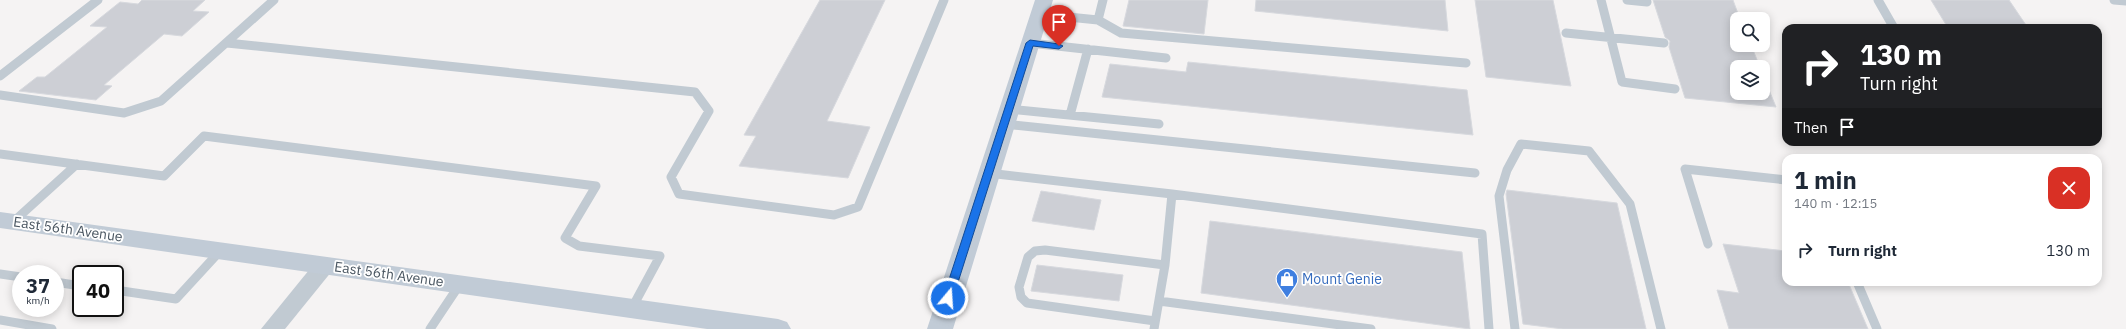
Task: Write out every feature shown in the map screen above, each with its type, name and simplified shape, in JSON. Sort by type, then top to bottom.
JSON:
[{"type":"main road","points":[[940,329],[1041,7]]},
{"type":"main road","name":"East 56th Avenue","points":[[6,221],[778,329]]},
{"type":"street","points":[[272,329],[325,265]]},
{"type":"lane","points":[[0,76],[98,0]]},
{"type":"lane","points":[[0,95],[124,113],[161,101],[274,0]]},
{"type":"lane","points":[[227,43],[695,92],[709,111],[671,177],[679,194],[834,215],[858,207],[944,0]]},
{"type":"lane","points":[[1098,20],[1103,0]]},
{"type":"lane","points":[[1601,0],[1622,82],[1675,89]]},
{"type":"lane","points":[[1627,0],[1647,2]]},
{"type":"lane","points":[[1878,0],[1892,24]]},
{"type":"lane","points":[[2114,0],[2126,1]]},
{"type":"lane","points":[[1041,7],[1098,20],[1121,34],[1466,63]]},
{"type":"lane","points":[[1566,33],[1664,43]]},
{"type":"lane","points":[[1030,43],[1166,58]]},
{"type":"lane","points":[[1070,115],[1088,49]]},
{"type":"lane","points":[[1006,117],[1070,115],[1159,124]]},
{"type":"lane","points":[[1006,117],[1475,173]]},
{"type":"lane","points":[[0,154],[164,176],[204,136],[596,186],[565,238],[579,246],[660,256],[632,308]]},
{"type":"lane","points":[[1515,329],[1499,196],[1507,170],[1521,144],[1589,151],[1630,204],[1661,329]]},
{"type":"lane","points":[[6,221],[77,164]]},
{"type":"lane","points":[[1708,244],[1685,169],[1782,180]]},
{"type":"lane","points":[[988,173],[1172,194],[1482,234],[1489,329]]},
{"type":"lane","points":[[1165,265],[1045,250],[1035,251],[1028,257],[1018,287],[1021,297],[1027,302],[1154,325],[1165,265],[1172,194]]},
{"type":"lane","points":[[124,291],[176,299],[221,250]]},
{"type":"lane","points":[[0,274],[12,276]]},
{"type":"lane","points":[[430,329],[460,284]]},
{"type":"lane","points":[[1859,286],[1877,329]]},
{"type":"lane","points":[[1159,301],[1372,329]]},
{"type":"lane","points":[[0,320],[52,329]]},
{"type":"building","points":[[142,0],[205,0],[193,11],[209,12],[182,36],[164,34],[104,85],[112,86],[96,100],[19,91],[37,77],[45,77],[107,27],[90,26],[120,2],[138,4]]},
{"type":"building","points":[[820,0],[885,0],[827,121],[870,127],[848,178],[739,166],[756,136],[744,135]]},
{"type":"building","points":[[1129,0],[1208,0],[1204,34],[1123,26]]},
{"type":"building","points":[[1256,0],[1445,0],[1448,31],[1255,11]]},
{"type":"building","points":[[1475,0],[1553,0],[1571,86],[1486,77]]},
{"type":"building","points":[[1653,0],[1733,0],[1737,12],[1730,12],[1730,52],[1754,52],[1757,60],[1730,60],[1730,100],[1770,100],[1770,92],[1776,107],[1685,98],[1669,47],[1670,41],[1665,37]]},
{"type":"building","points":[[1931,0],[2009,0],[2025,24],[1946,24]]},
{"type":"building","points":[[1188,62],[1467,90],[1473,135],[1102,97],[1110,64],[1186,72]]},
{"type":"building","points":[[1507,190],[1617,203],[1646,329],[1563,329],[1523,324],[1506,194]]},
{"type":"building","points":[[1041,191],[1101,200],[1094,230],[1032,221]]},
{"type":"building","points":[[1210,221],[1462,252],[1470,329],[1201,293]]},
{"type":"building","points":[[1723,244],[1782,251],[1782,286],[1850,286],[1868,329],[1729,329],[1717,290],[1739,293]]},
{"type":"building","points":[[1037,265],[1123,275],[1119,301],[1031,291]]},
{"type":"place","name":"Mount Genie","points":[[1287,298]]},
{"type":"route","points":[[948,298],[1030,43],[1059,46]]}]
